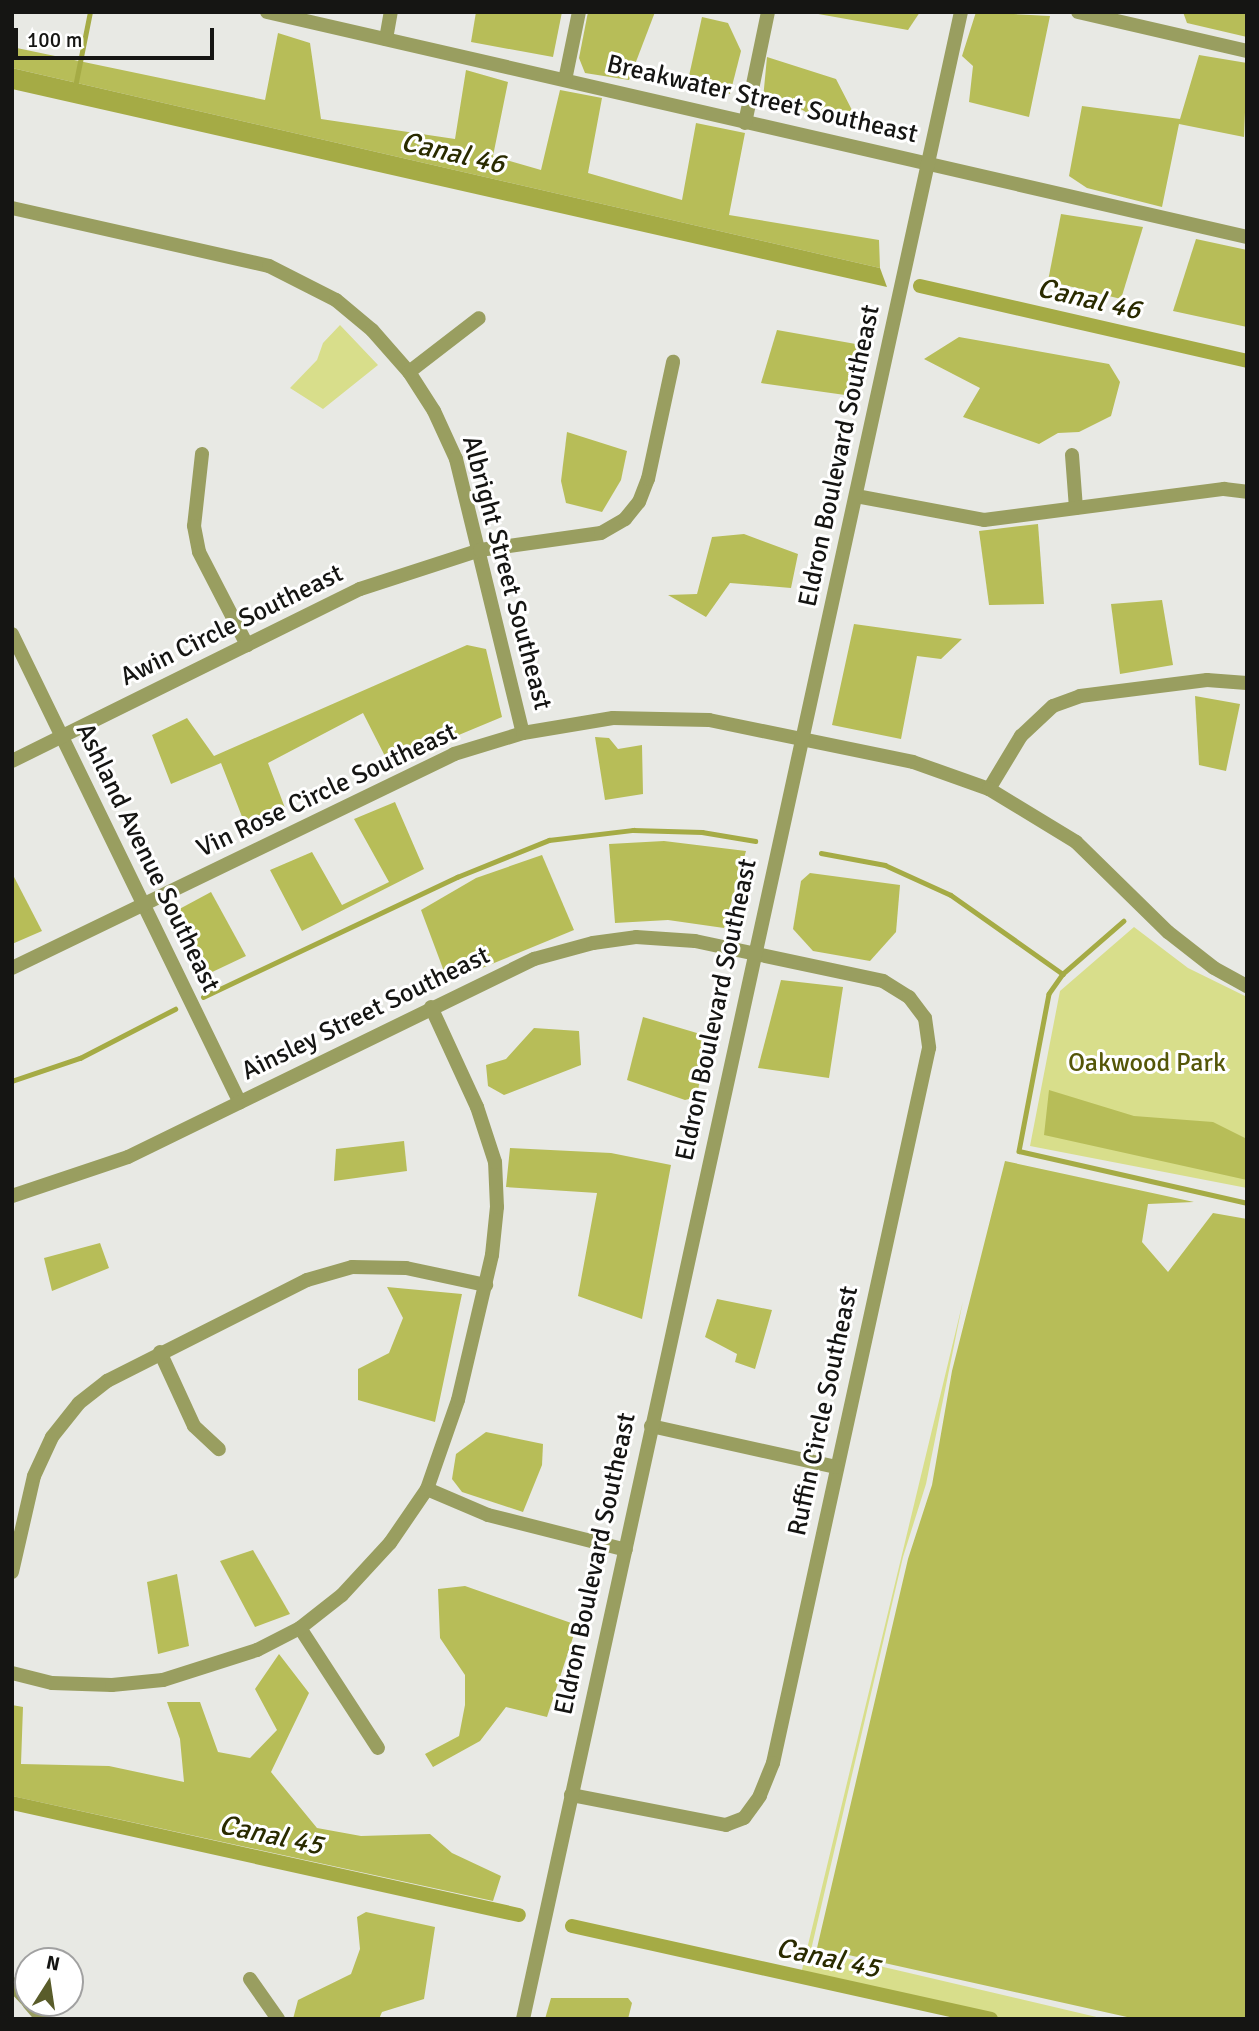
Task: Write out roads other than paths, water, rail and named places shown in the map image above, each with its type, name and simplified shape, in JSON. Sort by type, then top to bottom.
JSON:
[{"type":"street","name":"Breakwater Street Southeast","points":[[267,12],[1247,237]]},
{"type":"street","points":[[386,38],[391,12]]},
{"type":"street","points":[[565,80],[579,12]]},
{"type":"street","points":[[745,123],[768,12]]},
{"type":"street","name":"Eldron Boulevard Southeast","points":[[523,2019],[754,954],[930,164],[961,12]]},
{"type":"street","points":[[1078,12],[1247,51]]},
{"type":"street","name":"Albright Street Southeast","points":[[12,208],[269,267],[336,300],[372,330],[409,372],[434,411],[456,459],[523,733]]},
{"type":"street","points":[[409,372],[480,318]]},
{"type":"street","name":"Awin Circle Southeast","points":[[12,761],[360,589],[480,550],[601,533],[625,519],[639,502],[648,478],[673,362]]},
{"type":"street","points":[[202,454],[194,526],[199,552],[247,645]]},
{"type":"street","points":[[1072,455],[1076,508]]},
{"type":"street","points":[[856,496],[984,520],[1224,489],[1247,492]]},
{"type":"street","name":"Ashland Avenue Southeast","points":[[12,634],[60,739],[144,904],[240,1103]]},
{"type":"street","points":[[989,789],[1021,736],[1053,706],[1080,696],[1207,680],[1247,683]]},
{"type":"street","name":"Vin Rose Circle Southeast","points":[[12,968],[454,754],[523,733],[613,718],[709,719],[914,762],[989,789],[1076,842],[1168,932],[1214,968],[1247,986]]},
{"type":"street","name":"Ainsley Street Southeast","points":[[12,1196],[128,1157],[534,958],[593,943],[636,937],[695,941],[754,954]]},
{"type":"street","name":"Ruffin Circle Southeast","points":[[571,1795],[700,1823],[726,1825],[744,1818],[760,1796],[773,1763],[929,1048],[925,1018],[909,997],[883,981],[754,954]]},
{"type":"street","points":[[12,1673],[52,1683],[112,1685],[163,1680],[210,1668],[300,1628],[368,1569],[427,1489],[449,1437],[486,1285],[497,1207],[495,1162],[477,1107],[431,1007]]},
{"type":"street","points":[[12,1572],[34,1476],[51,1437],[79,1403],[107,1381],[307,1280],[352,1267],[406,1268],[486,1285]]},
{"type":"street","points":[[160,1353],[194,1426],[219,1449]]},
{"type":"street","points":[[651,1426],[836,1467]]},
{"type":"street","points":[[427,1489],[488,1515],[626,1550]]},
{"type":"street","points":[[300,1628],[378,1748]]},
{"type":"street","points":[[250,1979],[278,2019]]},
{"type":"waterway","points":[[75,87],[90,12]]},
{"type":"waterway","name":"Canal 46","points":[[920,286],[1247,361]]},
{"type":"waterway","points":[[203,997],[457,877],[549,840],[633,830],[702,832],[755,841]]},
{"type":"waterway","points":[[821,853],[885,865],[951,895],[1063,974]]},
{"type":"waterway","points":[[1124,921],[1063,974],[1049,994],[1019,1151],[1247,1203]]},
{"type":"waterway","points":[[12,1081],[80,1058],[175,1009]]},
{"type":"waterway","name":"Canal 45","points":[[12,1803],[519,1915]]},
{"type":"waterway","name":"Canal 45","points":[[572,1926],[991,2019]]},
{"type":"park label","name":"Oakwood Park","points":[[1147,1064]]}]
